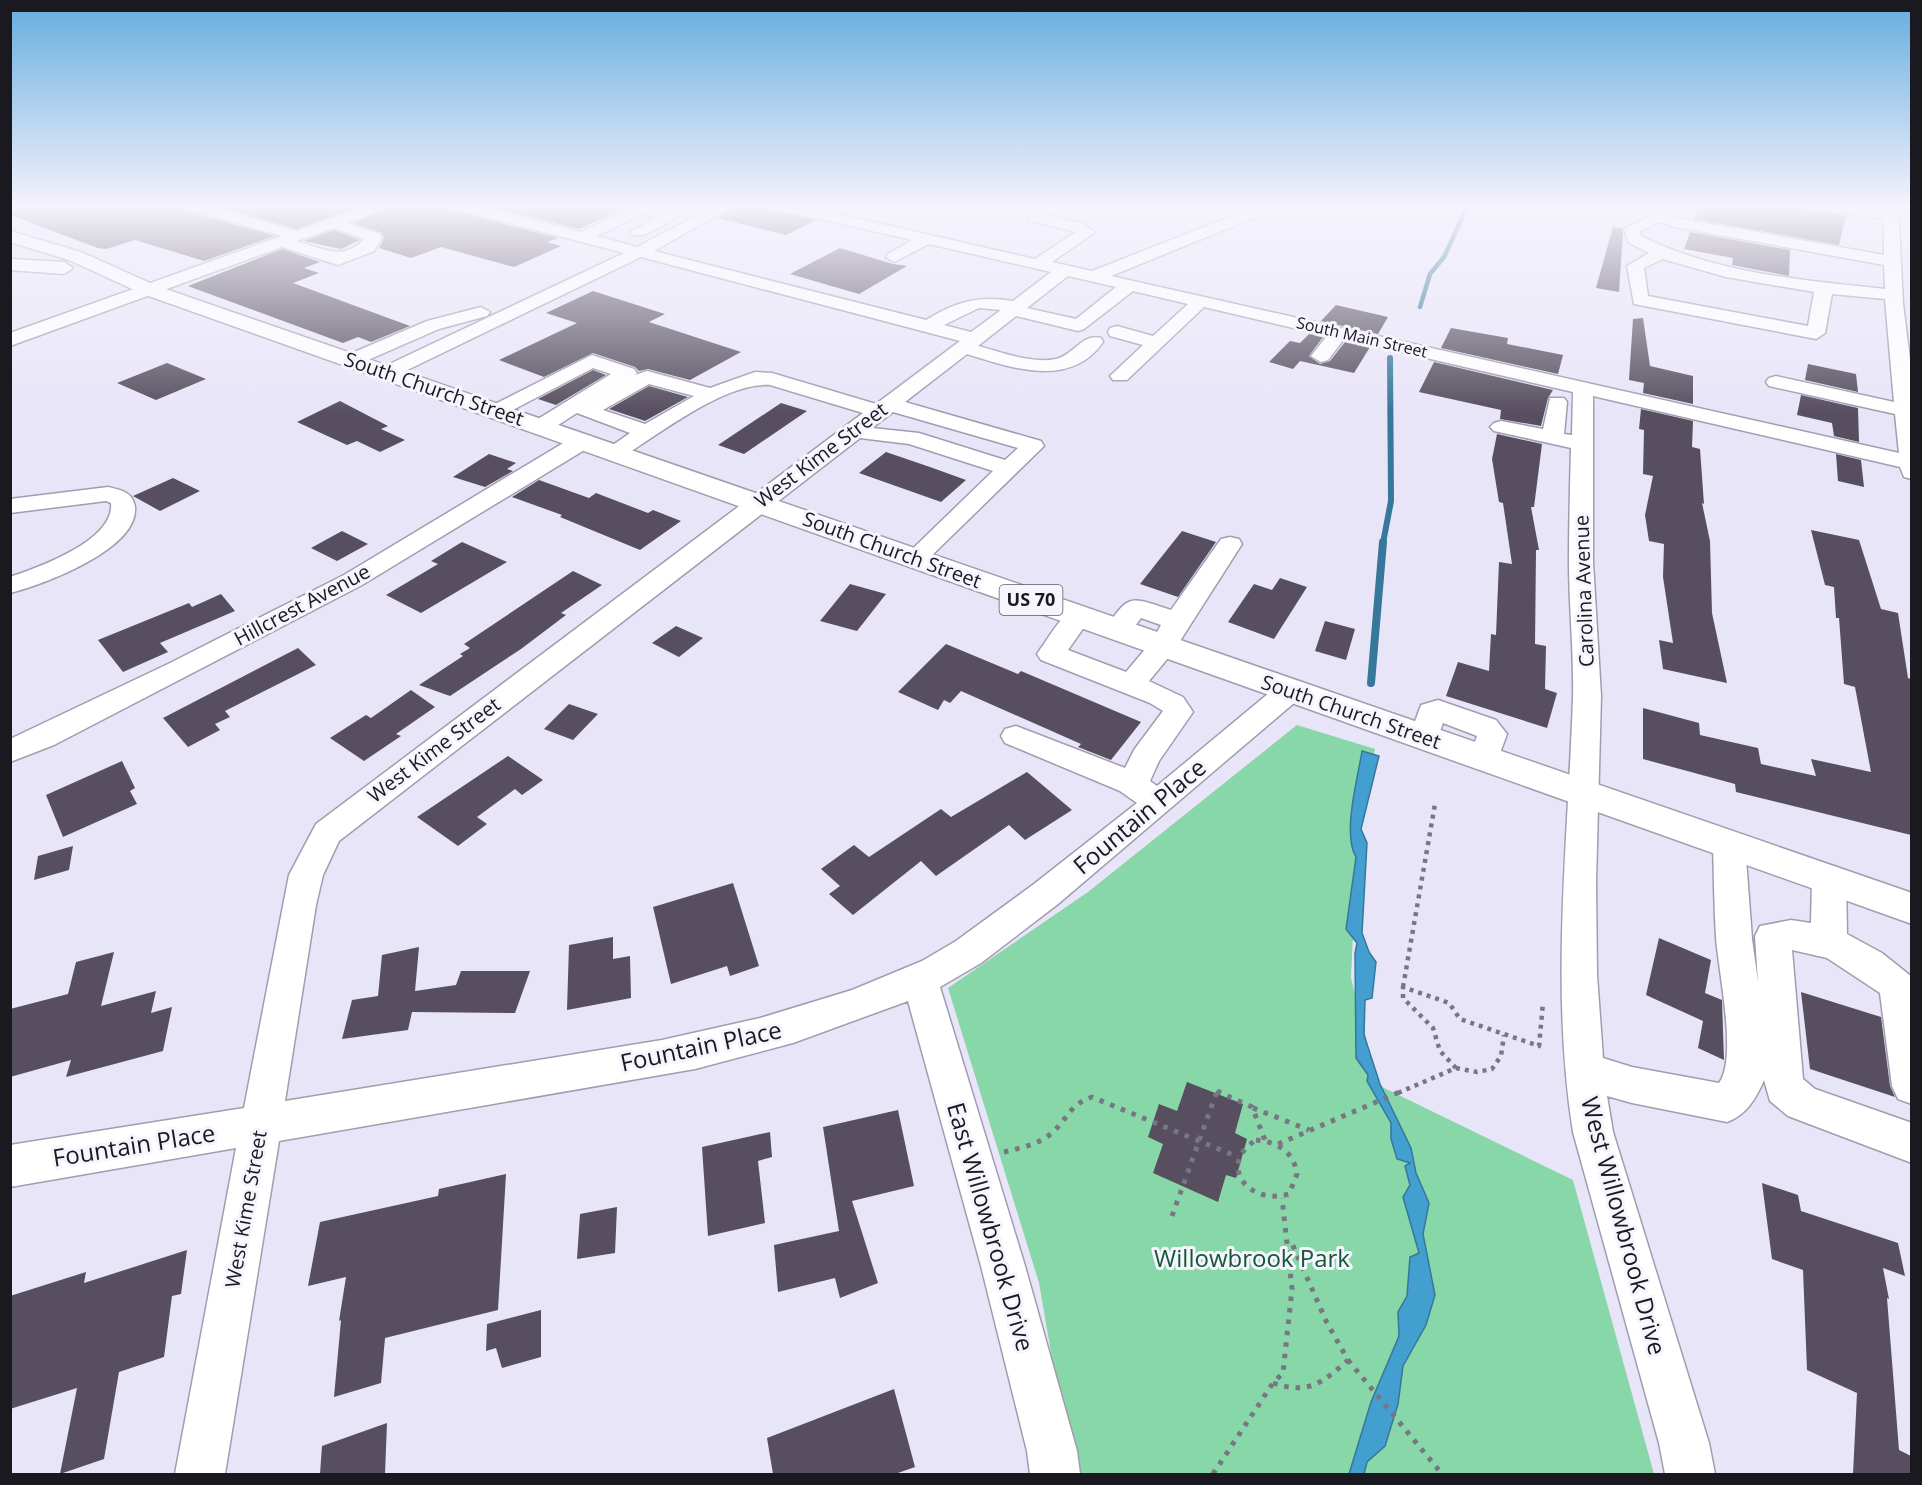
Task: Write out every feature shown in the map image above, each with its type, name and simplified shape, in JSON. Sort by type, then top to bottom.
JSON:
[{"type":"main road","name":"US 70","points":[[96,274],[150,290]]},
{"type":"main road","name":"South Church Street","points":[[115,274],[150,290],[759,502],[914,559],[1425,738]]},
{"type":"main road","points":[[1484,759],[1911,909]]},
{"type":"street","points":[[10,340],[193,274]]},
{"type":"street","points":[[388,372],[593,274]]},
{"type":"street","points":[[725,274],[928,327],[1020,362],[1048,365],[1070,361],[1094,342]]},
{"type":"street","name":"West Kime Street","points":[[200,1474],[299,905],[306,875],[327,833],[1059,274]]},
{"type":"street","name":"South Main Street","points":[[1083,274],[1511,371],[1508,383],[1547,391]]},
{"type":"street","points":[[1636,274],[1640,300],[1816,333],[1824,287]]},
{"type":"street","points":[[1749,274],[1824,287],[1893,295]]},
{"type":"street","points":[[1553,438],[1547,391],[1911,466],[1892,274]]},
{"type":"street","points":[[928,327],[966,304],[977,301],[1078,325],[1129,285]]},
{"type":"street","points":[[1120,376],[1201,301]]},
{"type":"street","points":[[352,360],[433,325],[484,311],[527,306]]},
{"type":"street","points":[[1118,332],[1155,342]]},
{"type":"street","points":[[1321,356],[1340,332]]},
{"type":"street","points":[[496,411],[592,361],[627,373],[546,428]]},
{"type":"street","points":[[546,428],[586,411],[647,377],[711,394]]},
{"type":"street","points":[[614,452],[711,394],[755,378],[772,379],[1033,446],[914,559]]},
{"type":"street","points":[[1776,382],[1904,410]]},
{"type":"street","name":"Carolina Avenue","points":[[1583,398],[1581,562],[1587,696],[1583,793]]},
{"type":"street","points":[[586,411],[646,432]]},
{"type":"street","points":[[1501,427],[1582,444]]},
{"type":"street","points":[[854,430],[882,436],[911,438],[1009,469]]},
{"type":"street","name":"Hillcrest Avenue","points":[[13,741],[178,671],[353,580],[583,441]]},
{"type":"street","points":[[10,506],[108,494],[122,499],[124,514],[119,524],[101,542],[56,566],[10,585]]},
{"type":"street","points":[[1131,685],[1162,646],[1230,544]]},
{"type":"street","points":[[1118,630],[1135,607],[1177,621]]},
{"type":"street","points":[[1079,616],[1051,654],[1173,704],[1178,712],[1145,758],[1136,779],[1145,793]]},
{"type":"street","name":"Fountain Place","points":[[10,1166],[260,1126],[714,1048],[764,1036],[848,1009],[920,980],[963,954],[1021,913],[1101,851],[1145,793],[1290,690]]},
{"type":"street","points":[[1425,738],[1431,712],[1437,711],[1486,727],[1492,734],[1484,759]]},
{"type":"street","points":[[1016,736],[1145,793]]},
{"type":"street","name":"West Willowbrook Drive","points":[[1583,793],[1579,963],[1585,1071],[1593,1132],[1684,1443],[1690,1474]]},
{"type":"street","points":[[1585,1071],[1632,1085],[1727,1103],[1744,1082],[1746,1031],[1734,939],[1729,845]]},
{"type":"street","points":[[1829,880],[1829,940]]},
{"type":"street","points":[[1911,1086],[1897,985],[1865,960],[1829,940],[1788,934],[1773,936],[1784,1088],[1802,1103],[1911,1143]]},
{"type":"street","name":"East Willowbrook Drive","points":[[920,980],[1003,1266],[1052,1451],[1055,1474]]},
{"type":"path","points":[[1435,804],[1403,998],[1433,1028],[1440,1052],[1456,1068]]},
{"type":"path","points":[[1403,987],[1449,1003],[1460,1019],[1539,1046],[1543,1004]]},
{"type":"path","points":[[1278,1144],[1456,1068],[1483,1073],[1495,1068],[1504,1052],[1504,1035]]},
{"type":"path","points":[[1172,1216],[1217,1091],[1309,1130]]},
{"type":"path","points":[[971,1160],[1030,1146],[1052,1132],[1076,1102],[1092,1097],[1238,1157]]},
{"type":"path","points":[[1252,1107],[1265,1140]]},
{"type":"path","points":[[1265,1140],[1278,1144],[1290,1154],[1298,1171],[1294,1188],[1282,1198],[1272,1199],[1253,1192],[1240,1175],[1238,1157],[1247,1143],[1265,1140]]},
{"type":"path","points":[[1213,1474],[1273,1383],[1284,1373],[1292,1289],[1288,1236],[1282,1198]]},
{"type":"path","points":[[1288,1236],[1327,1323],[1348,1360],[1442,1474]]},
{"type":"path","points":[[1273,1383],[1291,1391],[1307,1390],[1348,1360]]},
{"type":"green space","name":"Willowbrook Park","points":[[1297,725],[1375,749],[1357,845],[1351,978],[1378,1085],[1573,1180],[1654,1474],[1072,1474],[1039,1283],[948,988],[1088,892]]},
{"type":"water","points":[[1362,751],[1379,756],[1361,829],[1367,843],[1362,933],[1369,952],[1376,962],[1372,998],[1365,1000],[1364,1035],[1380,1084],[1411,1148],[1416,1173],[1429,1203],[1423,1234],[1435,1295],[1426,1325],[1403,1366],[1398,1404],[1385,1446],[1367,1462],[1364,1474],[1349,1474],[1371,1402],[1399,1336],[1398,1312],[1407,1296],[1410,1257],[1419,1253],[1403,1197],[1410,1185],[1405,1166],[1410,1163],[1397,1159],[1391,1139],[1391,1123],[1367,1081],[1368,1075],[1356,1058],[1355,953],[1357,943],[1346,929],[1356,857],[1350,834],[1351,820]]},
{"type":"building","points":[[218,274],[316,274],[293,283],[410,326],[371,342],[358,337],[343,343],[188,286]]},
{"type":"building","points":[[791,274],[893,274],[859,294]]},
{"type":"building","points":[[1600,274],[1620,274],[1619,292],[1596,288]]},
{"type":"building","points":[[593,291],[665,314],[649,322],[741,352],[690,380],[648,369],[639,371],[635,367],[593,353],[544,377],[499,360],[577,323],[546,313]]},
{"type":"building","points":[[1336,305],[1388,317],[1378,334],[1321,321]]},
{"type":"building","points":[[1643,318],[1650,366],[1693,376],[1693,404],[1643,393],[1644,383],[1629,380],[1633,319]]},
{"type":"building","points":[[1451,328],[1508,338],[1507,344],[1563,355],[1558,374],[1441,348]]},
{"type":"building","points":[[1309,334],[1323,337],[1309,356],[1320,364],[1330,361],[1345,342],[1370,347],[1354,373],[1300,361],[1293,369],[1269,362],[1290,341],[1300,343]]},
{"type":"building","points":[[1434,362],[1553,390],[1548,398],[1541,426],[1500,419],[1501,410],[1419,392]]},
{"type":"building","points":[[167,363],[206,379],[156,400],[117,383]]},
{"type":"building","points":[[1808,364],[1856,374],[1858,392],[1805,380]]},
{"type":"building","points":[[593,370],[606,375],[556,405],[538,399]]},
{"type":"building","points":[[649,386],[688,397],[645,421],[609,409]]},
{"type":"building","points":[[1801,395],[1858,408],[1859,442],[1834,436],[1832,423],[1797,415]]},
{"type":"building","points":[[340,401],[388,426],[381,429],[405,440],[380,452],[357,441],[347,445],[297,422]]},
{"type":"building","points":[[781,403],[807,411],[744,454],[718,445]]},
{"type":"building","points":[[1641,409],[1693,421],[1692,447],[1700,449],[1704,504],[1702,503],[1710,541],[1712,613],[1727,683],[1663,669],[1659,640],[1673,643],[1663,577],[1664,544],[1649,541],[1645,515],[1653,476],[1643,474],[1644,430],[1639,429]]},
{"type":"building","points":[[1497,434],[1542,444],[1534,507],[1531,507],[1539,550],[1536,550],[1535,644],[1546,646],[1545,689],[1557,693],[1547,728],[1446,696],[1458,662],[1489,671],[1491,634],[1496,635],[1499,562],[1512,564],[1503,503],[1499,502],[1492,459]]},
{"type":"building","points":[[886,452],[966,480],[941,502],[859,473]]},
{"type":"building","points":[[489,454],[516,463],[507,469],[513,471],[485,487],[453,477]]},
{"type":"building","points":[[1836,454],[1861,460],[1864,487],[1838,481]]},
{"type":"building","points":[[173,478],[200,491],[160,511],[133,496]]},
{"type":"building","points":[[539,480],[589,498],[596,493],[648,513],[653,510],[681,521],[640,550],[560,517],[562,515],[512,497]]},
{"type":"building","points":[[1811,530],[1859,540],[1881,609],[1898,613],[1908,678],[1911,679],[1911,835],[1736,792],[1735,784],[1643,759],[1643,708],[1699,723],[1700,735],[1758,748],[1761,764],[1816,776],[1811,759],[1871,772],[1855,687],[1844,684],[1834,587],[1825,585]]},
{"type":"building","points":[[342,531],[368,544],[337,561],[311,548]]},
{"type":"building","points":[[1182,531],[1216,542],[1178,597],[1140,584]]},
{"type":"building","points":[[462,542],[507,562],[421,613],[386,595],[438,564],[431,561]]},
{"type":"building","points":[[573,571],[602,585],[561,613],[566,615],[521,649],[450,696],[419,685],[463,656],[460,654],[470,648],[464,644]]},
{"type":"building","points":[[1280,578],[1307,587],[1274,639],[1228,622],[1254,584],[1272,590]]},
{"type":"building","points":[[850,584],[886,594],[857,631],[820,621]]},
{"type":"building","points":[[221,594],[235,611],[160,643],[168,652],[123,672],[98,640],[189,603],[192,607]]},
{"type":"building","points":[[1325,621],[1355,629],[1346,660],[1315,651]]},
{"type":"building","points":[[676,626],[703,638],[679,657],[652,643]]},
{"type":"building","points":[[946,644],[1018,674],[1021,671],[1141,722],[1111,760],[1078,747],[1081,744],[961,691],[950,703],[944,700],[938,710],[898,692]]},
{"type":"building","points":[[298,648],[316,665],[225,711],[230,717],[215,724],[220,730],[188,747],[163,718]]},
{"type":"building","points":[[411,690],[435,707],[396,734],[401,736],[364,761],[330,738],[366,715],[371,718]]},
{"type":"building","points":[[569,704],[598,714],[573,740],[544,729]]},
{"type":"building","points":[[508,756],[543,780],[522,795],[515,789],[477,817],[487,824],[458,846],[417,817]]},
{"type":"building","points":[[122,761],[135,788],[130,791],[137,804],[63,837],[46,795]]},
{"type":"building","points":[[1027,772],[1072,810],[1025,840],[1009,825],[936,876],[921,861],[853,915],[829,894],[840,886],[821,869],[854,845],[869,857],[941,809],[951,817]]},
{"type":"building","points":[[73,846],[69,870],[34,880],[38,856]]},
{"type":"building","points":[[733,883],[759,966],[730,976],[727,966],[671,984],[653,907]]},
{"type":"building","points":[[613,937],[613,959],[630,956],[631,998],[567,1010],[569,945]]},
{"type":"building","points":[[1659,938],[1711,960],[1705,993],[1722,1000],[1724,1060],[1698,1048],[1703,1021],[1646,995]]},
{"type":"building","points":[[419,947],[415,991],[456,985],[461,971],[530,971],[515,1013],[412,1012],[408,1030],[342,1039],[352,1000],[378,996],[382,955]]},
{"type":"building","points":[[114,952],[101,1006],[156,991],[151,1013],[172,1007],[163,1051],[66,1077],[71,1060],[10,1077],[10,1009],[68,994],[76,962]]},
{"type":"building","points":[[1801,992],[1881,1017],[1890,1086],[1895,1097],[1810,1069]]},
{"type":"building","points":[[1187,1082],[1243,1104],[1235,1133],[1247,1139],[1236,1178],[1226,1175],[1218,1202],[1153,1173],[1163,1144],[1148,1137],[1159,1104],[1177,1111]]},
{"type":"building","points":[[898,1110],[914,1186],[852,1201],[878,1283],[840,1298],[835,1278],[778,1292],[774,1245],[839,1231],[823,1127]]},
{"type":"building","points":[[770,1132],[772,1157],[758,1161],[765,1223],[708,1236],[702,1147]]},
{"type":"building","points":[[506,1174],[498,1310],[385,1338],[381,1383],[334,1397],[341,1320],[339,1321],[346,1277],[308,1286],[320,1222],[438,1196],[439,1189]]},
{"type":"building","points":[[1762,1183],[1798,1195],[1801,1211],[1898,1243],[1905,1276],[1883,1268],[1889,1299],[1887,1298],[1899,1450],[1911,1456],[1911,1474],[1853,1474],[1857,1393],[1807,1370],[1803,1270],[1772,1259]]},
{"type":"building","points":[[617,1207],[615,1253],[577,1259],[580,1214]]},
{"type":"building","points":[[187,1250],[181,1294],[172,1296],[164,1357],[119,1372],[104,1459],[60,1474],[77,1388],[10,1409],[10,1296],[86,1272],[84,1283]]},
{"type":"building","points":[[541,1310],[541,1357],[502,1368],[496,1348],[486,1351],[487,1324]]},
{"type":"building","points":[[894,1389],[915,1467],[895,1474],[773,1474],[767,1438]]},
{"type":"building","points":[[387,1423],[385,1474],[320,1474],[322,1446]]},
{"type":"waterway","points":[[1420,307],[1430,274]]},
{"type":"waterway","points":[[1383,543],[1391,501],[1390,358]]},
{"type":"waterway","points":[[1371,683],[1383,542]]}]
